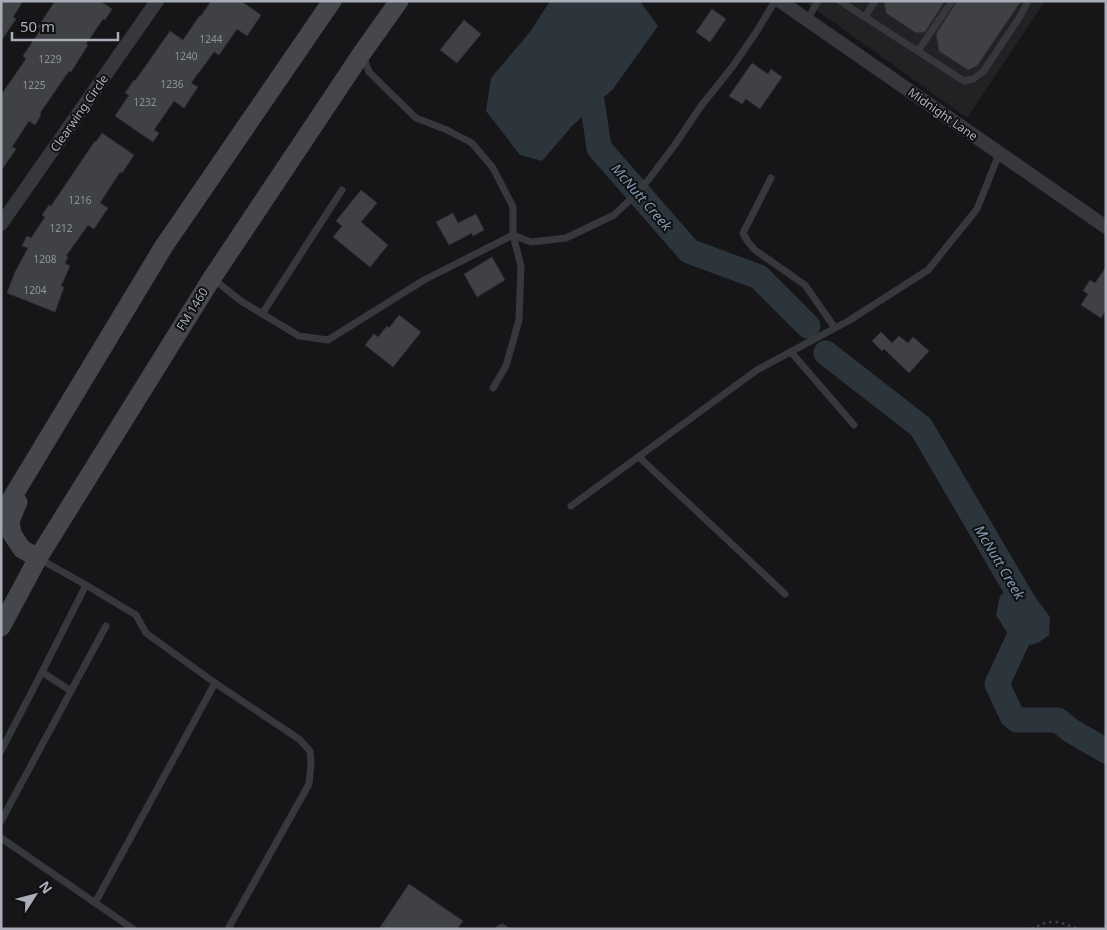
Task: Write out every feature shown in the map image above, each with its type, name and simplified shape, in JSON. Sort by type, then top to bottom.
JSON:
[{"type":"main road","points":[[1,516],[164,246],[332,1]]},
{"type":"main road","name":"FM 1460","points":[[1,627],[38,558],[212,278],[362,52],[399,1]]},
{"type":"main road","points":[[38,454],[10,521],[12,534],[22,549],[38,558]]},
{"type":"street","name":"Clearwing Circle","points":[[1,224],[157,1]]},
{"type":"street","name":"Midnight Lane","points":[[780,1],[1106,227]]},
{"type":"lane","points":[[212,278],[241,301],[299,336],[328,340],[424,280],[513,235],[532,242],[566,238],[614,215],[649,180],[755,34],[775,1]]},
{"type":"lane","points":[[807,20],[818,1]]},
{"type":"lane","points":[[840,1],[964,81],[973,80],[983,72],[1021,15],[1028,1]]},
{"type":"lane","points":[[865,17],[875,1]]},
{"type":"lane","points":[[918,51],[952,1]]},
{"type":"lane","points":[[362,52],[369,72],[416,118],[448,130],[472,143],[493,168],[513,207],[513,235],[521,266],[519,320],[506,366],[493,388]]},
{"type":"lane","points":[[571,506],[757,370],[850,320],[928,270],[977,209],[1000,154]]},
{"type":"lane","points":[[771,178],[743,233],[755,250],[805,285],[835,328]]},
{"type":"lane","points":[[262,314],[342,190]]},
{"type":"lane","points":[[791,352],[854,425]]},
{"type":"lane","points":[[639,456],[785,594]]},
{"type":"lane","points":[[38,558],[136,615],[146,633],[214,683],[299,738],[310,752],[309,784],[228,929]]},
{"type":"lane","points":[[1,751],[86,585]]},
{"type":"lane","points":[[1,821],[106,626]]},
{"type":"lane","points":[[42,672],[71,691]]},
{"type":"lane","points":[[95,903],[214,683]]},
{"type":"lane","points":[[1,838],[133,929]]},
{"type":"lane","points":[[498,929],[502,927],[504,929]]},
{"type":"path","points":[[1031,929],[1047,922],[1058,922],[1078,929]]},
{"type":"shaded area","points":[[550,1],[640,1],[658,26],[613,89],[572,126],[542,161],[520,155],[486,111],[491,78],[530,32]]},
{"type":"shaded area","points":[[804,1],[1045,1],[967,118]]},
{"type":"shaded area","points":[[1015,584],[1033,594],[1050,617],[1049,635],[1038,643],[1017,648],[996,615],[1000,596]]},
{"type":"building","points":[[1,1],[23,1],[13,17],[16,19],[1,41]]},
{"type":"building","points":[[55,1],[100,1],[112,9],[86,44],[88,45],[71,72],[69,71],[40,113],[41,115],[35,125],[29,121],[12,147],[16,149],[1,171],[1,95],[26,59],[23,56],[41,29],[38,27]]},
{"type":"building","points":[[211,1],[241,1],[261,15],[247,36],[237,29],[219,55],[214,52],[191,83],[198,87],[184,108],[174,101],[154,130],[159,133],[153,142],[115,116],[129,95],[125,93],[170,31],[183,40]]},
{"type":"building","points":[[884,1],[945,1],[925,32],[916,33],[886,13]]},
{"type":"building","points":[[957,1],[1021,1],[977,66],[968,70],[939,51],[936,34]]},
{"type":"building","points":[[712,9],[726,19],[710,42],[696,32]]},
{"type":"building","points":[[464,20],[481,34],[457,63],[440,50]]},
{"type":"building","points":[[752,63],[768,74],[771,69],[782,77],[760,109],[746,99],[742,104],[729,96]]},
{"type":"building","points":[[102,133],[134,155],[122,173],[120,172],[100,203],[108,208],[94,229],[88,225],[66,256],[68,257],[65,263],[70,266],[61,286],[64,287],[55,312],[7,293],[15,272],[28,248],[22,246],[27,236],[31,238],[45,217],[42,215],[49,205],[51,206]]},
{"type":"building","points":[[361,190],[377,203],[361,222],[388,245],[370,267],[333,237],[342,226],[336,221]]},
{"type":"building","points":[[453,213],[458,223],[476,214],[484,230],[473,236],[472,233],[449,245],[436,222]]},
{"type":"building","points":[[492,257],[505,280],[477,297],[464,274]]},
{"type":"building","points":[[1106,267],[1106,310],[1101,318],[1081,305],[1088,294],[1083,291],[1090,280],[1095,283]]},
{"type":"building","points":[[399,315],[421,332],[393,367],[365,345],[374,334],[378,337],[387,326],[389,328]]},
{"type":"building","points":[[881,332],[892,343],[899,336],[908,343],[913,337],[929,351],[909,373],[884,349],[882,351],[872,341]]},
{"type":"building","points":[[409,884],[463,921],[457,929],[379,929]]},
{"type":"waterway","name":"McNutt Creek","points":[[586,75],[599,148],[689,251],[759,277],[808,326]]},
{"type":"waterway","name":"McNutt Creek","points":[[826,353],[921,427],[1030,613],[997,684],[1012,716],[1017,720],[1058,720],[1070,730],[1106,751]]}]
